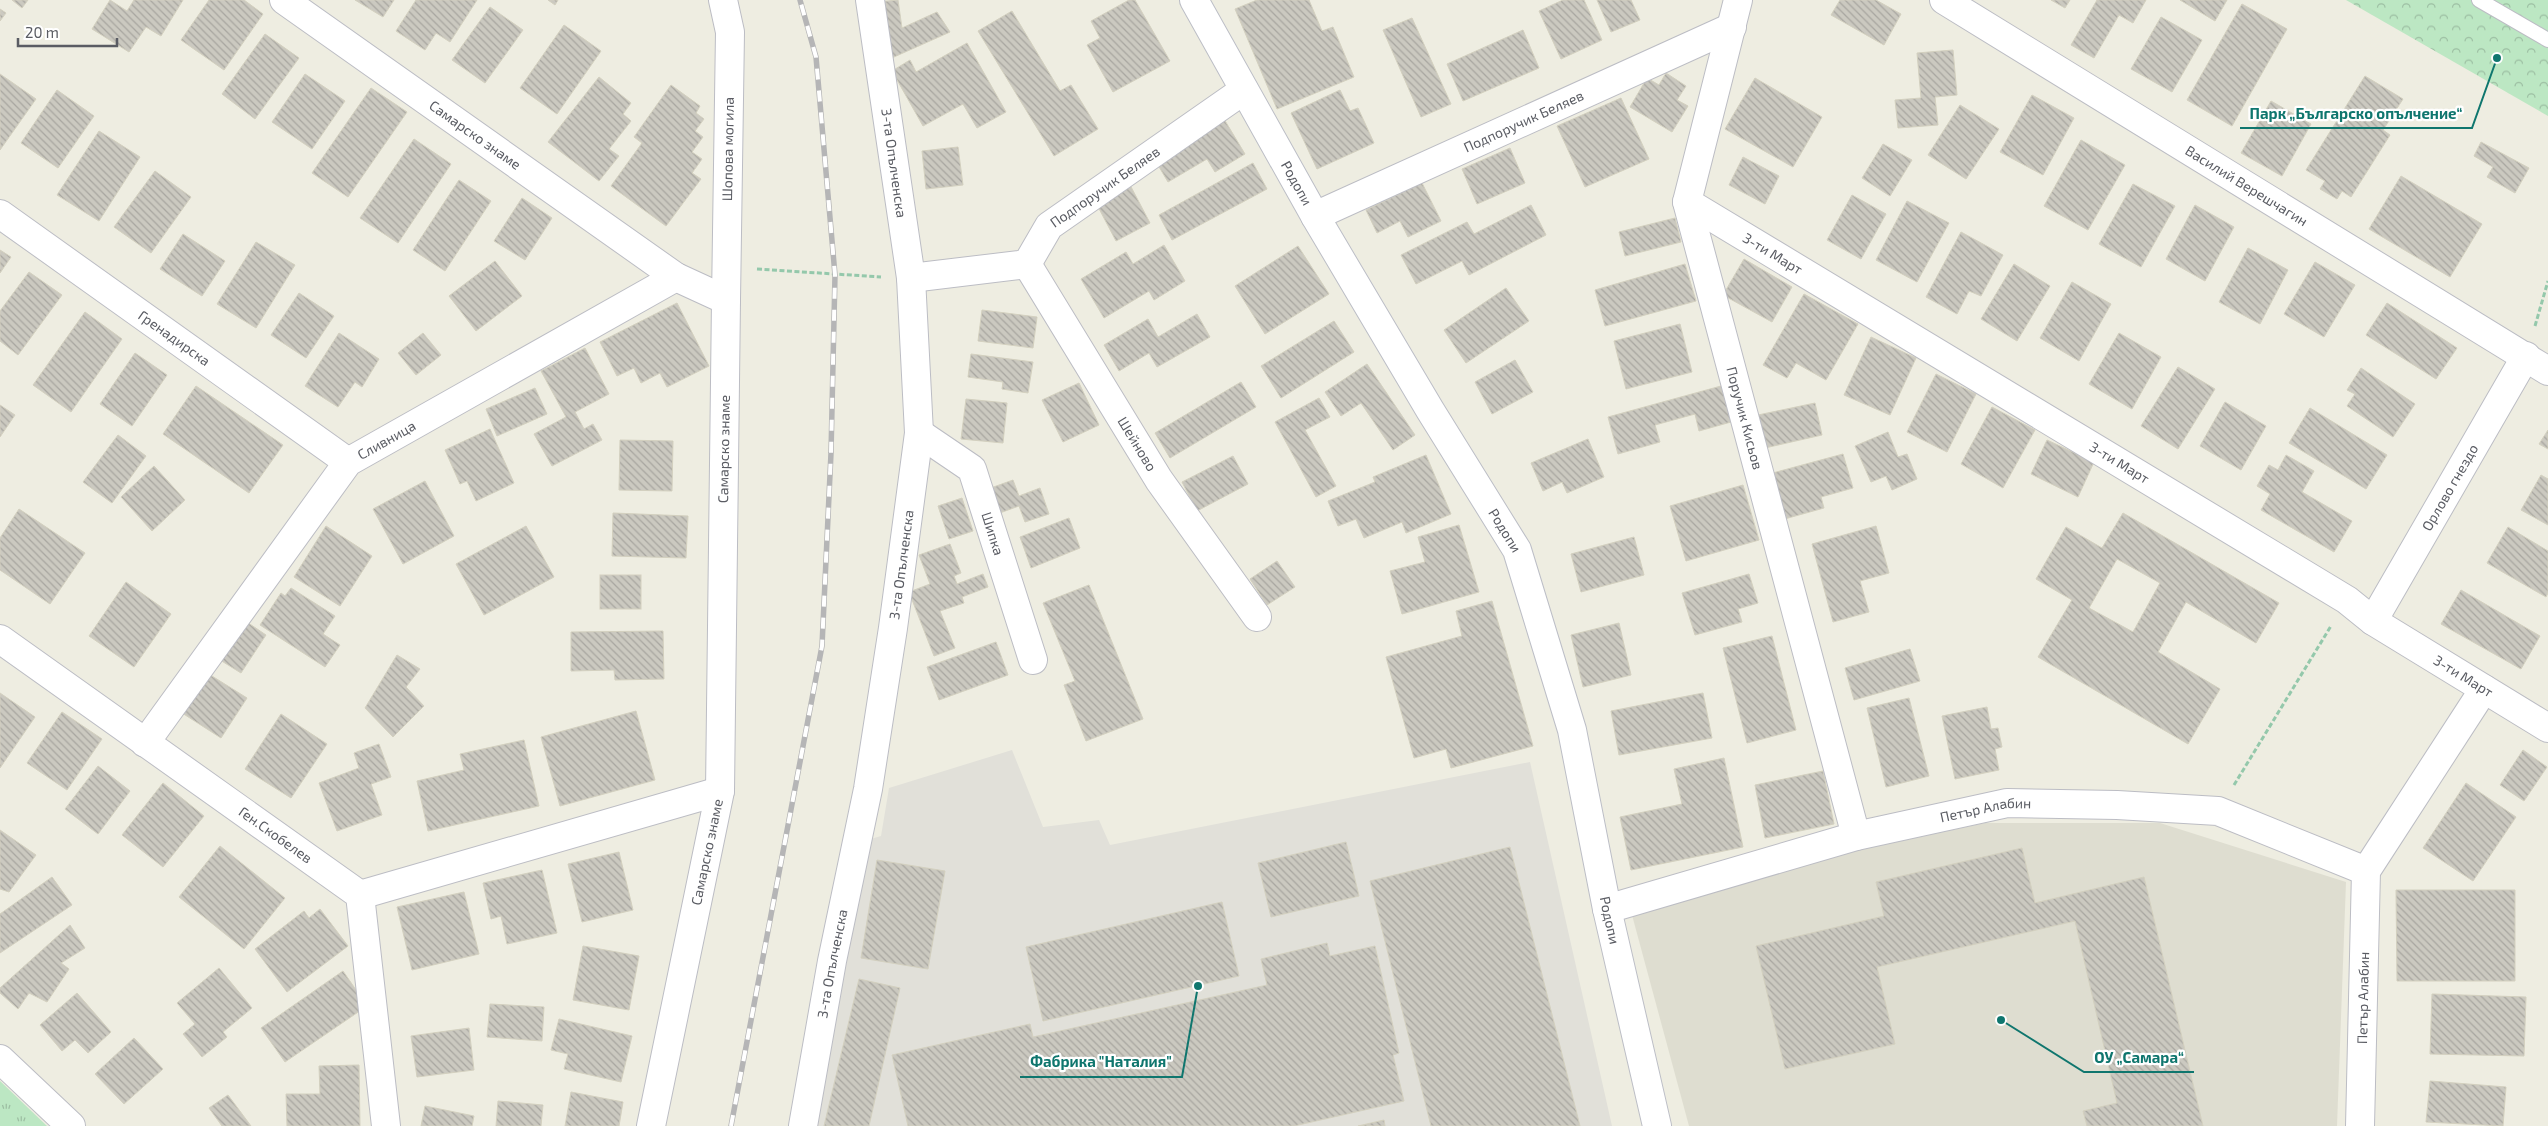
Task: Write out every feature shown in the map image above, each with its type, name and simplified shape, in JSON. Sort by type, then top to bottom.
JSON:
[{"type":"street","name":"Самарско знаме","points":[[284,0],[676,277],[726,300],[720,791],[650,1126]]},
{"type":"street","name":"Шопова могила","points":[[723,0],[730,32],[726,300]]},
{"type":"street","name":"3-та Опълченска","points":[[803,1126],[832,961],[868,789],[893,628],[919,433],[911,278],[870,0]]},
{"type":"street","name":"Родопи","points":[[1194,0],[1315,216],[1430,410],[1517,550],[1572,730],[1607,909],[1657,1126]]},
{"type":"street","name":"Поручик Кисьов","points":[[1738,0],[1687,202],[1856,836]]},
{"type":"street","name":"Василий Верешчагин","points":[[1944,0],[2537,363]]},
{"type":"street","name":"Подпоручик Беляев","points":[[1315,216],[1732,27]]},
{"type":"street","name":"Подпоручик Беляев","points":[[1027,264],[1049,226],[1244,90]]},
{"type":"street","name":"3-ти Март","points":[[1687,202],[2347,600],[2374,621],[2548,728]]},
{"type":"street","name":"Гренадирска","points":[[0,214],[348,462]]},
{"type":"street","points":[[911,278],[1027,264]]},
{"type":"street","name":"Шейново","points":[[1027,264],[1159,480],[1257,617]]},
{"type":"street","name":"Сливница","points":[[144,743],[348,462],[676,277]]},
{"type":"street","name":"Орлово гнездо","points":[[2374,621],[2537,363]]},
{"type":"street","name":"Шипка","points":[[919,433],[972,469],[1033,660]]},
{"type":"street","name":"Ген.Скобелев","points":[[0,640],[360,895]]},
{"type":"street","points":[[2366,871],[2484,689]]},
{"type":"street","points":[[386,1126],[360,895],[720,791]]},
{"type":"street","name":"Петър Алабин","points":[[1607,909],[1856,836],[2007,804],[2116,805],[2218,811],[2366,871],[2360,1126]]},
{"type":"street","points":[[0,1059],[71,1126]]},
{"type":"lane","points":[[2479,0],[2548,40]]},
{"type":"path","points":[[727,266],[911,278]]},
{"type":"path","points":[[2537,363],[2548,281]]},
{"type":"path","points":[[2218,811],[2347,600]]},
{"type":"shaded area","points":[[1012,750],[1043,827],[1099,820],[1110,845],[1530,762],[1612,1126],[789,1126],[843,847],[881,836],[889,788]]},
{"type":"shaded area","points":[[1985,823],[2160,823],[2346,882],[2337,1126],[1689,1126],[1632,915],[1840,854]]},
{"type":"green space","points":[[2346,0],[2548,0],[2548,116]]},
{"type":"green space","points":[[0,1081],[47,1126],[0,1126]]},
{"type":"building","points":[[12,0],[28,0],[22,8]]},
{"type":"building","points":[[110,0],[127,11],[134,0],[183,0],[161,36],[146,27],[129,52],[92,29]]},
{"type":"building","points":[[209,0],[244,0],[263,14],[224,70],[181,40]]},
{"type":"building","points":[[355,0],[394,0],[383,17]]},
{"type":"building","points":[[416,0],[477,0],[450,42],[436,33],[425,50],[396,31]]},
{"type":"building","points":[[548,0],[558,0],[555,5]]},
{"type":"building","points":[[898,0],[902,28],[937,12],[950,32],[885,61],[877,2]]},
{"type":"building","points":[[1129,0],[1135,0],[1170,61],[1113,92],[1087,45],[1100,38],[1091,21]]},
{"type":"building","points":[[1257,0],[1309,0],[1322,31],[1333,27],[1354,77],[1277,109],[1235,9]]},
{"type":"building","points":[[1563,0],[1584,0],[1602,40],[1561,59],[1539,11]]},
{"type":"building","points":[[1597,0],[1631,0],[1640,20],[1611,32]]},
{"type":"building","points":[[1840,0],[1876,0],[1901,14],[1884,45],[1831,15]]},
{"type":"building","points":[[2051,0],[2070,0],[2065,8]]},
{"type":"building","points":[[2097,0],[2146,0],[2133,23],[2119,15],[2094,58],[2071,45]]},
{"type":"building","points":[[2180,0],[2227,0],[2215,21]]},
{"type":"building","points":[[2242,4],[2287,29],[2232,126],[2187,100]]},
{"type":"building","points":[[490,7],[523,30],[485,83],[452,60]]},
{"type":"building","points":[[0,9],[6,13],[0,21]]},
{"type":"building","points":[[1012,11],[1060,91],[1071,85],[1098,129],[1054,156],[978,31]]},
{"type":"building","points":[[2161,17],[2202,40],[2172,92],[2131,69]]},
{"type":"building","points":[[1412,18],[1451,104],[1421,117],[1383,30]]},
{"type":"building","points":[[564,25],[601,51],[557,114],[520,88]]},
{"type":"building","points":[[1523,30],[1539,68],[1463,101],[1447,64]]},
{"type":"building","points":[[265,34],[299,58],[255,119],[222,94]]},
{"type":"building","points":[[967,43],[1006,112],[977,128],[963,104],[923,126],[892,71],[910,60],[916,72]]},
{"type":"building","points":[[1953,50],[1957,95],[1935,97],[1938,125],[1898,128],[1895,100],[1921,98],[1917,53]]},
{"type":"building","points":[[1666,73],[1686,86],[1677,100],[1688,106],[1672,132],[1630,107],[1647,78],[1659,85]]},
{"type":"building","points":[[0,74],[36,99],[0,150]]},
{"type":"building","points":[[305,74],[345,101],[312,149],[272,122]]},
{"type":"building","points":[[2365,76],[2403,99],[2383,130],[2390,135],[2351,197],[2342,191],[2337,199],[2320,189],[2325,181],[2306,170]]},
{"type":"building","points":[[599,77],[631,103],[623,114],[631,121],[609,149],[619,156],[599,181],[548,142]]},
{"type":"building","points":[[1755,78],[1822,117],[1793,167],[1725,129]]},
{"type":"building","points":[[671,85],[700,106],[696,113],[704,119],[695,131],[703,137],[692,152],[702,159],[692,173],[701,179],[666,226],[611,186],[642,143],[634,137]]},
{"type":"building","points":[[371,88],[407,112],[348,197],[312,173]]},
{"type":"building","points":[[57,90],[94,116],[58,168],[21,143]]},
{"type":"building","points":[[1340,90],[1350,111],[1358,108],[1374,143],[1317,169],[1291,113]]},
{"type":"building","points":[[2032,95],[2074,118],[2043,175],[2000,152]]},
{"type":"building","points":[[1621,98],[1649,159],[1585,187],[1557,126]]},
{"type":"building","points":[[2271,101],[2311,124],[2282,176],[2241,153]]},
{"type":"building","points":[[1960,105],[1999,129],[1966,179],[1928,155]]},
{"type":"building","points":[[1224,119],[1245,154],[1215,172],[1207,159],[1168,182],[1155,160]]},
{"type":"building","points":[[99,131],[140,157],[99,221],[57,195]]},
{"type":"building","points":[[414,139],[451,164],[398,243],[360,218]]},
{"type":"building","points":[[2081,140],[2125,165],[2088,230],[2044,206]]},
{"type":"building","points":[[2481,142],[2529,168],[2515,193],[2487,177],[2493,167],[2474,156]]},
{"type":"building","points":[[1883,144],[1912,160],[1890,196],[1862,178]]},
{"type":"building","points":[[958,147],[963,185],[926,189],[922,151]]},
{"type":"building","points":[[1510,148],[1525,183],[1477,204],[1462,169]]},
{"type":"building","points":[[1743,157],[1779,176],[1765,204],[1729,185]]},
{"type":"building","points":[[1253,163],[1267,189],[1172,240],[1159,215]]},
{"type":"building","points":[[155,171],[191,197],[151,253],[114,227]]},
{"type":"building","points":[[2401,176],[2482,224],[2450,277],[2369,229]]},
{"type":"building","points":[[459,180],[491,201],[445,271],[413,250]]},
{"type":"building","points":[[1129,183],[1150,223],[1116,241],[1095,201]]},
{"type":"building","points":[[1422,183],[1441,221],[1408,237],[1400,221],[1377,233],[1366,210]]},
{"type":"building","points":[[2133,184],[2175,206],[2141,267],[2099,244]]},
{"type":"building","points":[[1852,195],[1886,214],[1861,259],[1827,240]]},
{"type":"building","points":[[522,198],[552,218],[525,260],[494,241]]},
{"type":"building","points":[[1907,201],[1949,223],[1917,282],[1876,260]]},
{"type":"building","points":[[1531,205],[1546,235],[1469,275],[1462,261],[1416,284],[1401,255],[1467,222],[1474,234]]},
{"type":"building","points":[[2195,205],[2234,227],[2205,281],[2166,259]]},
{"type":"building","points":[[1675,218],[1681,242],[1625,256],[1619,232]]},
{"type":"building","points":[[1961,232],[2003,255],[1981,296],[1969,291],[1957,314],[1926,297]]},
{"type":"building","points":[[183,234],[225,261],[202,296],[160,269]]},
{"type":"building","points":[[256,242],[295,265],[256,328],[217,304]]},
{"type":"building","points":[[1164,245],[1185,281],[1154,300],[1149,291],[1104,318],[1081,279],[1126,252],[1133,264]]},
{"type":"building","points":[[1298,246],[1329,294],[1265,334],[1235,286]]},
{"type":"building","points":[[2248,248],[2288,270],[2260,324],[2219,302]]},
{"type":"building","points":[[0,250],[11,257],[0,273]]},
{"type":"building","points":[[1744,259],[1792,287],[1772,322],[1723,295]]},
{"type":"building","points":[[495,261],[522,296],[476,331],[449,296]]},
{"type":"building","points":[[2315,262],[2355,285],[2324,337],[2284,314]]},
{"type":"building","points":[[1685,264],[1696,301],[1605,326],[1595,290]]},
{"type":"building","points":[[2014,264],[2050,286],[2017,341],[1981,319]]},
{"type":"building","points":[[29,272],[62,295],[18,355],[0,341],[0,311]]},
{"type":"building","points":[[2072,282],[2111,304],[2079,361],[2040,338]]},
{"type":"building","points":[[1506,288],[1529,321],[1466,363],[1444,330]]},
{"type":"building","points":[[299,293],[334,316],[306,358],[271,335]]},
{"type":"building","points":[[1804,294],[1858,324],[1826,380],[1796,363],[1787,378],[1763,365]]},
{"type":"building","points":[[677,303],[709,366],[667,387],[660,373],[641,383],[634,368],[617,376],[600,342]]},
{"type":"building","points":[[2387,303],[2457,348],[2436,379],[2366,335]]},
{"type":"building","points":[[982,310],[1037,317],[1033,348],[978,341]]},
{"type":"building","points":[[85,312],[122,339],[71,412],[33,385]]},
{"type":"building","points":[[1197,314],[1210,337],[1157,367],[1149,353],[1119,371],[1104,345],[1148,319],[1158,337]]},
{"type":"building","points":[[1334,321],[1354,352],[1281,398],[1261,366]]},
{"type":"building","points":[[1680,324],[1692,372],[1626,389],[1614,341]]},
{"type":"building","points":[[339,333],[379,359],[362,387],[355,382],[338,407],[305,386]]},
{"type":"building","points":[[423,333],[441,355],[416,375],[398,353]]},
{"type":"building","points":[[2119,333],[2161,357],[2132,409],[2089,384]]},
{"type":"building","points":[[1871,337],[1916,358],[1890,415],[1844,395]]},
{"type":"building","points":[[585,348],[609,394],[575,412],[584,429],[593,424],[602,440],[552,466],[534,434],[566,417],[541,371]]},
{"type":"building","points":[[135,353],[167,375],[132,426],[100,404]]},
{"type":"building","points":[[971,354],[1033,362],[1028,393],[1002,389],[1003,382],[968,377]]},
{"type":"building","points":[[1515,360],[1533,392],[1492,414],[1475,382]]},
{"type":"building","points":[[1367,364],[1415,435],[1393,450],[1361,403],[1341,416],[1325,392]]},
{"type":"building","points":[[2178,367],[2215,389],[2178,449],[2141,426]]},
{"type":"building","points":[[2361,368],[2415,404],[2393,437],[2347,406],[2355,394],[2347,390]]},
{"type":"building","points":[[1936,374],[1976,394],[1947,452],[1907,432]]},
{"type":"building","points":[[1241,382],[1256,407],[1170,458],[1155,433]]},
{"type":"building","points":[[1079,383],[1099,425],[1063,442],[1042,400]]},
{"type":"building","points":[[196,386],[283,445],[249,493],[163,434]]},
{"type":"building","points":[[1721,386],[1731,422],[1699,431],[1695,414],[1655,425],[1660,442],[1618,454],[1608,417]]},
{"type":"building","points":[[535,388],[547,414],[497,436],[486,409]]},
{"type":"building","points":[[1319,398],[1330,417],[1305,430],[1336,486],[1316,497],[1275,422]]},
{"type":"building","points":[[966,399],[1007,403],[1003,443],[961,439]]},
{"type":"building","points":[[2225,402],[2266,426],[2241,470],[2200,446]]},
{"type":"building","points":[[1815,403],[1822,435],[1765,448],[1758,415]]},
{"type":"building","points":[[0,405],[15,415],[0,437]]},
{"type":"building","points":[[1992,407],[2035,430],[2003,488],[1961,464]]},
{"type":"building","points":[[2310,408],[2387,455],[2366,489],[2289,443]]},
{"type":"building","points":[[490,429],[514,483],[476,501],[467,481],[460,484],[445,450]]},
{"type":"building","points":[[2548,430],[2548,449],[2539,444]]},
{"type":"building","points":[[1888,432],[1898,457],[1907,454],[1917,479],[1892,490],[1886,476],[1871,482],[1855,446]]},
{"type":"building","points":[[118,435],[146,456],[112,503],[83,482]]},
{"type":"building","points":[[1588,439],[1604,477],[1567,493],[1562,482],[1543,491],[1531,463]]},
{"type":"building","points":[[620,440],[673,441],[672,491],[619,490]]},
{"type":"building","points":[[2047,440],[2094,462],[2078,497],[2031,474]]},
{"type":"building","points":[[1843,454],[1853,488],[1821,497],[1824,508],[1781,520],[1769,474]]},
{"type":"building","points":[[1426,455],[1451,514],[1406,533],[1402,522],[1364,538],[1356,519],[1338,526],[1328,501],[1375,482],[1373,477]]},
{"type":"building","points":[[2286,455],[2314,471],[2302,492],[2352,521],[2334,552],[2261,510],[2270,494],[2257,486],[2269,465],[2278,470]]},
{"type":"building","points":[[1233,456],[1248,484],[1197,511],[1182,482]]},
{"type":"building","points":[[154,466],[185,500],[152,531],[121,497]]},
{"type":"building","points":[[2541,475],[2548,479],[2548,525],[2521,510]]},
{"type":"building","points":[[1013,480],[1019,496],[1040,488],[1049,514],[1025,522],[1019,506],[997,514],[988,489]]},
{"type":"building","points":[[425,481],[454,536],[403,564],[373,509]]},
{"type":"building","points":[[1743,485],[1759,540],[1686,561],[1670,506]]},
{"type":"building","points":[[962,498],[973,531],[949,539],[938,506]]},
{"type":"building","points":[[19,509],[85,553],[50,604],[0,570],[0,538]]},
{"type":"building","points":[[613,513],[688,516],[686,558],[612,556]]},
{"type":"building","points":[[2123,513],[2279,603],[2256,643],[2186,602],[2158,652],[2220,689],[2188,744],[2038,657],[2072,600],[2036,579],[2066,527],[2102,548]],"holes":[[[2117,559],[2160,583],[2133,632],[2089,608]]]},
{"type":"building","points":[[1069,518],[1080,548],[1031,568],[1020,537]]},
{"type":"building","points":[[1459,525],[1479,592],[1402,614],[1390,571],[1425,562],[1418,537]]},
{"type":"building","points":[[326,526],[372,556],[340,606],[294,577]]},
{"type":"building","points":[[526,526],[554,577],[484,615],[456,564]]},
{"type":"building","points":[[1876,526],[1889,573],[1860,581],[1869,612],[1833,622],[1812,544]]},
{"type":"building","points":[[2508,527],[2548,551],[2548,593],[2546,597],[2487,563]]},
{"type":"building","points":[[1634,537],[1644,575],[1581,592],[1571,554]]},
{"type":"building","points":[[950,544],[961,573],[954,576],[957,584],[983,574],[988,587],[962,597],[964,603],[940,611],[955,648],[934,656],[909,592],[930,584],[919,555]]},
{"type":"building","points":[[1277,561],[1295,587],[1267,605],[1250,579]]},
{"type":"building","points":[[1749,574],[1758,603],[1738,609],[1742,622],[1695,635],[1682,593]]},
{"type":"building","points":[[600,575],[641,575],[641,609],[600,609]]},
{"type":"building","points":[[126,582],[171,614],[134,667],[89,636]]},
{"type":"building","points":[[1089,585],[1143,719],[1086,741],[1064,685],[1075,681],[1043,603]]},
{"type":"building","points":[[291,588],[335,616],[323,634],[340,645],[325,667],[260,625],[281,593],[285,596]]},
{"type":"building","points":[[2461,590],[2540,636],[2521,669],[2441,624]]},
{"type":"building","points":[[1492,601],[1533,746],[1451,768],[1446,749],[1414,758],[1386,657],[1462,636],[1456,611]]},
{"type":"building","points":[[238,616],[266,635],[241,673],[212,655]]},
{"type":"building","points":[[1619,623],[1631,675],[1583,687],[1571,635]]},
{"type":"building","points":[[663,631],[664,679],[615,680],[614,670],[571,671],[571,632]]},
{"type":"building","points":[[1772,636],[1796,730],[1747,743],[1723,648]]},
{"type":"building","points":[[996,642],[1008,675],[939,700],[927,667]]},
{"type":"building","points":[[1910,649],[1920,681],[1854,700],[1845,668]]},
{"type":"building","points":[[397,655],[420,669],[406,687],[424,706],[393,737],[365,708]]},
{"type":"building","points":[[204,671],[247,698],[221,738],[179,711]]},
{"type":"building","points":[[0,693],[35,717],[0,768]]},
{"type":"building","points":[[1703,693],[1712,738],[1619,755],[1611,711]]},
{"type":"building","points":[[1909,698],[1929,776],[1886,787],[1867,708]]},
{"type":"building","points":[[1987,707],[1991,729],[1998,728],[2002,747],[1995,749],[1999,770],[1955,779],[1942,716]]},
{"type":"building","points":[[636,711],[655,780],[560,806],[541,737]]},
{"type":"building","points":[[62,712],[102,739],[67,790],[27,763]]},
{"type":"building","points":[[281,714],[327,744],[291,798],[245,769]]},
{"type":"building","points":[[524,740],[539,806],[428,831],[417,781],[464,770],[460,754]]},
{"type":"building","points":[[379,744],[391,777],[371,784],[382,815],[337,831],[319,783],[359,768],[354,753]]},
{"type":"building","points":[[2523,750],[2547,767],[2524,801],[2500,785]]},
{"type":"building","points":[[1724,758],[1743,847],[1631,870],[1620,817],[1682,804],[1674,769]]},
{"type":"building","points":[[98,766],[130,791],[98,834],[65,809]]},
{"type":"building","points":[[1823,771],[1834,824],[1765,838],[1755,785]]},
{"type":"building","points":[[163,783],[204,816],[163,867],[122,835]]},
{"type":"building","points":[[2466,783],[2516,817],[2473,881],[2423,848]]},
{"type":"building","points":[[0,830],[36,855],[9,892],[0,889]]},
{"type":"building","points":[[1346,842],[1359,896],[1271,917],[1258,863]]},
{"type":"building","points":[[220,846],[285,898],[244,949],[179,897]]},
{"type":"building","points":[[1510,847],[1580,1126],[1431,1126],[1370,881]]},
{"type":"building","points":[[2022,848],[2035,903],[2144,877],[2203,1126],[2087,1126],[2083,1111],[2117,1103],[2075,921],[1877,967],[1895,1044],[1785,1069],[1756,946],[1884,916],[1876,882]]},
{"type":"building","points":[[619,852],[633,910],[582,922],[568,864]]},
{"type":"building","points":[[877,860],[945,871],[928,969],[861,958]]},
{"type":"building","points":[[542,870],[557,933],[507,944],[501,916],[491,919],[483,883]]},
{"type":"building","points":[[52,877],[72,905],[0,953],[0,914]]},
{"type":"building","points":[[2396,890],[2515,890],[2515,981],[2397,981]]},
{"type":"building","points":[[464,892],[479,954],[412,970],[397,907]]},
{"type":"building","points":[[1222,902],[1239,976],[1043,1021],[1026,947]]},
{"type":"building","points":[[320,909],[348,946],[287,992],[255,949],[304,911],[309,918]]},
{"type":"building","points":[[70,925],[85,948],[61,963],[69,969],[47,1002],[29,993],[18,1009],[0,993],[0,988]]},
{"type":"building","points":[[1327,943],[1330,956],[1375,946],[1399,1053],[1393,1055],[1404,1101],[1294,1126],[908,1126],[892,1055],[1030,1024],[1033,1037],[1267,985],[1261,959]]},
{"type":"building","points":[[583,946],[639,956],[629,1010],[573,1000]]},
{"type":"building","points":[[219,968],[252,1008],[223,1032],[227,1037],[202,1057],[183,1034],[195,1024],[177,1003]]},
{"type":"building","points":[[343,971],[367,1006],[285,1062],[261,1028]]},
{"type":"building","points":[[859,979],[900,988],[869,1126],[824,1126]]},
{"type":"building","points":[[77,993],[111,1032],[88,1053],[75,1040],[62,1051],[40,1025]]},
{"type":"building","points":[[2432,994],[2526,997],[2524,1056],[2430,1054]]},
{"type":"building","points":[[490,1004],[544,1007],[542,1041],[487,1037]]},
{"type":"building","points":[[559,1019],[632,1036],[621,1082],[564,1069],[568,1054],[551,1050]]},
{"type":"building","points":[[469,1028],[474,1070],[417,1077],[411,1036]]},
{"type":"building","points":[[134,1038],[163,1069],[124,1104],[95,1074]]},
{"type":"building","points":[[359,1065],[360,1126],[287,1126],[286,1094],[320,1094],[319,1066]]},
{"type":"building","points":[[2430,1081],[2506,1087],[2503,1126],[2426,1122]]},
{"type":"building","points":[[571,1092],[623,1102],[619,1126],[565,1126]]},
{"type":"building","points":[[228,1095],[251,1126],[222,1126],[209,1108]]},
{"type":"building","points":[[498,1101],[543,1105],[541,1126],[496,1126]]},
{"type":"building","points":[[425,1106],[474,1116],[472,1126],[421,1126]]},
{"type":"building","points":[[1384,1120],[1385,1126],[1358,1126]]},
{"type":"railway","points":[[731,1126],[822,646],[831,453],[835,275],[816,57],[800,0]]},
{"type":"place","name":"Парк „Българско опълчение“","points":[[2497,58]]},
{"type":"place","name":"Фабрика \"Наталия\"","points":[[1198,986]]},
{"type":"place","name":"ОУ „Самара“","points":[[2001,1020]]}]
